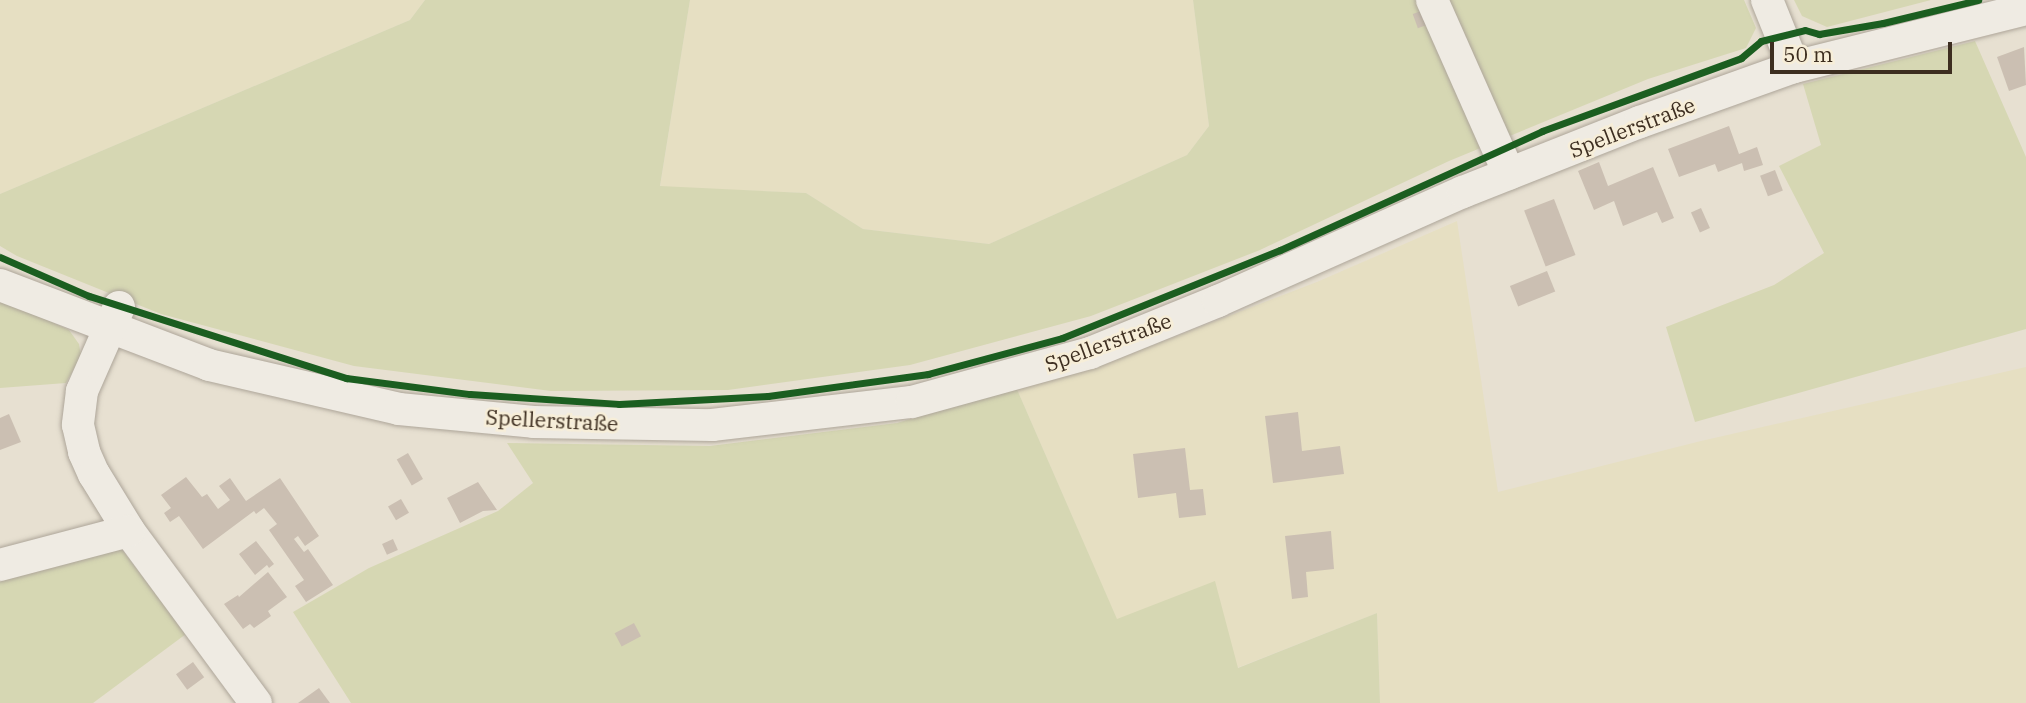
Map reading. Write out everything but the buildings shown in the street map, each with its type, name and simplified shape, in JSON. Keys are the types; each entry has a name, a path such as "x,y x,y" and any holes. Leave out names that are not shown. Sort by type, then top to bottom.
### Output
{"street":[{"path":"1432,0 1509,174"},
{"path":"1767,0 1794,67"},
{"name":"Spellerstraße","path":"0,285 114,318 209,365 399,409 533,422 712,425 912,401 1090,354 1285,260 1640,122 1794,67 2026,9"},
{"path":"114,318 82,391 78,425 84,452 94,474 129,531 256,703"},
{"path":"0,565 129,531"}],"shaded area":[{"path":"0,0 425,0 410,20 0,194"},
{"path":"690,0 1193,0 1209,126 1187,155 989,244 863,229 806,193 660,187"},
{"path":"1457,221 1498,492 1701,441 2026,367 2026,703 1380,703 1377,613 1237,668 1117,620 1016,387 1122,357 1317,282"}],"green space":[{"path":"425,0 690,0 660,186 806,193 863,229 989,244 1187,155 1209,126 1193,0 1744,0 1756,28 1746,48 1648,79 1449,161 1260,250 1091,316 910,365 728,390 551,391 354,366 161,314 17,256 0,246 0,194 410,20"},
{"path":"1794,0 1931,0 1827,27 1802,16"},
{"path":"1975,41 2026,157 2026,329 1695,422 1666,327 1774,285 1824,253 1779,166 1821,145 1803,84"},
{"path":"0,298 69,330 79,344 81,356 66,383 0,388"},
{"path":"1016,387 1117,619 1215,581 1238,668 1377,613 1380,703 351,703 293,612 369,568 498,511 533,483 507,443 710,446 897,423"},
{"path":"120,547 186,634 93,703 0,703 0,577"}],"cycle path":[{"path":"0,257 89,296 346,378 470,394 619,404 768,396 928,374 1062,338 1280,250 1542,131 1741,58 1761,41 1805,30 1819,34 1883,23 1978,0"}]}
